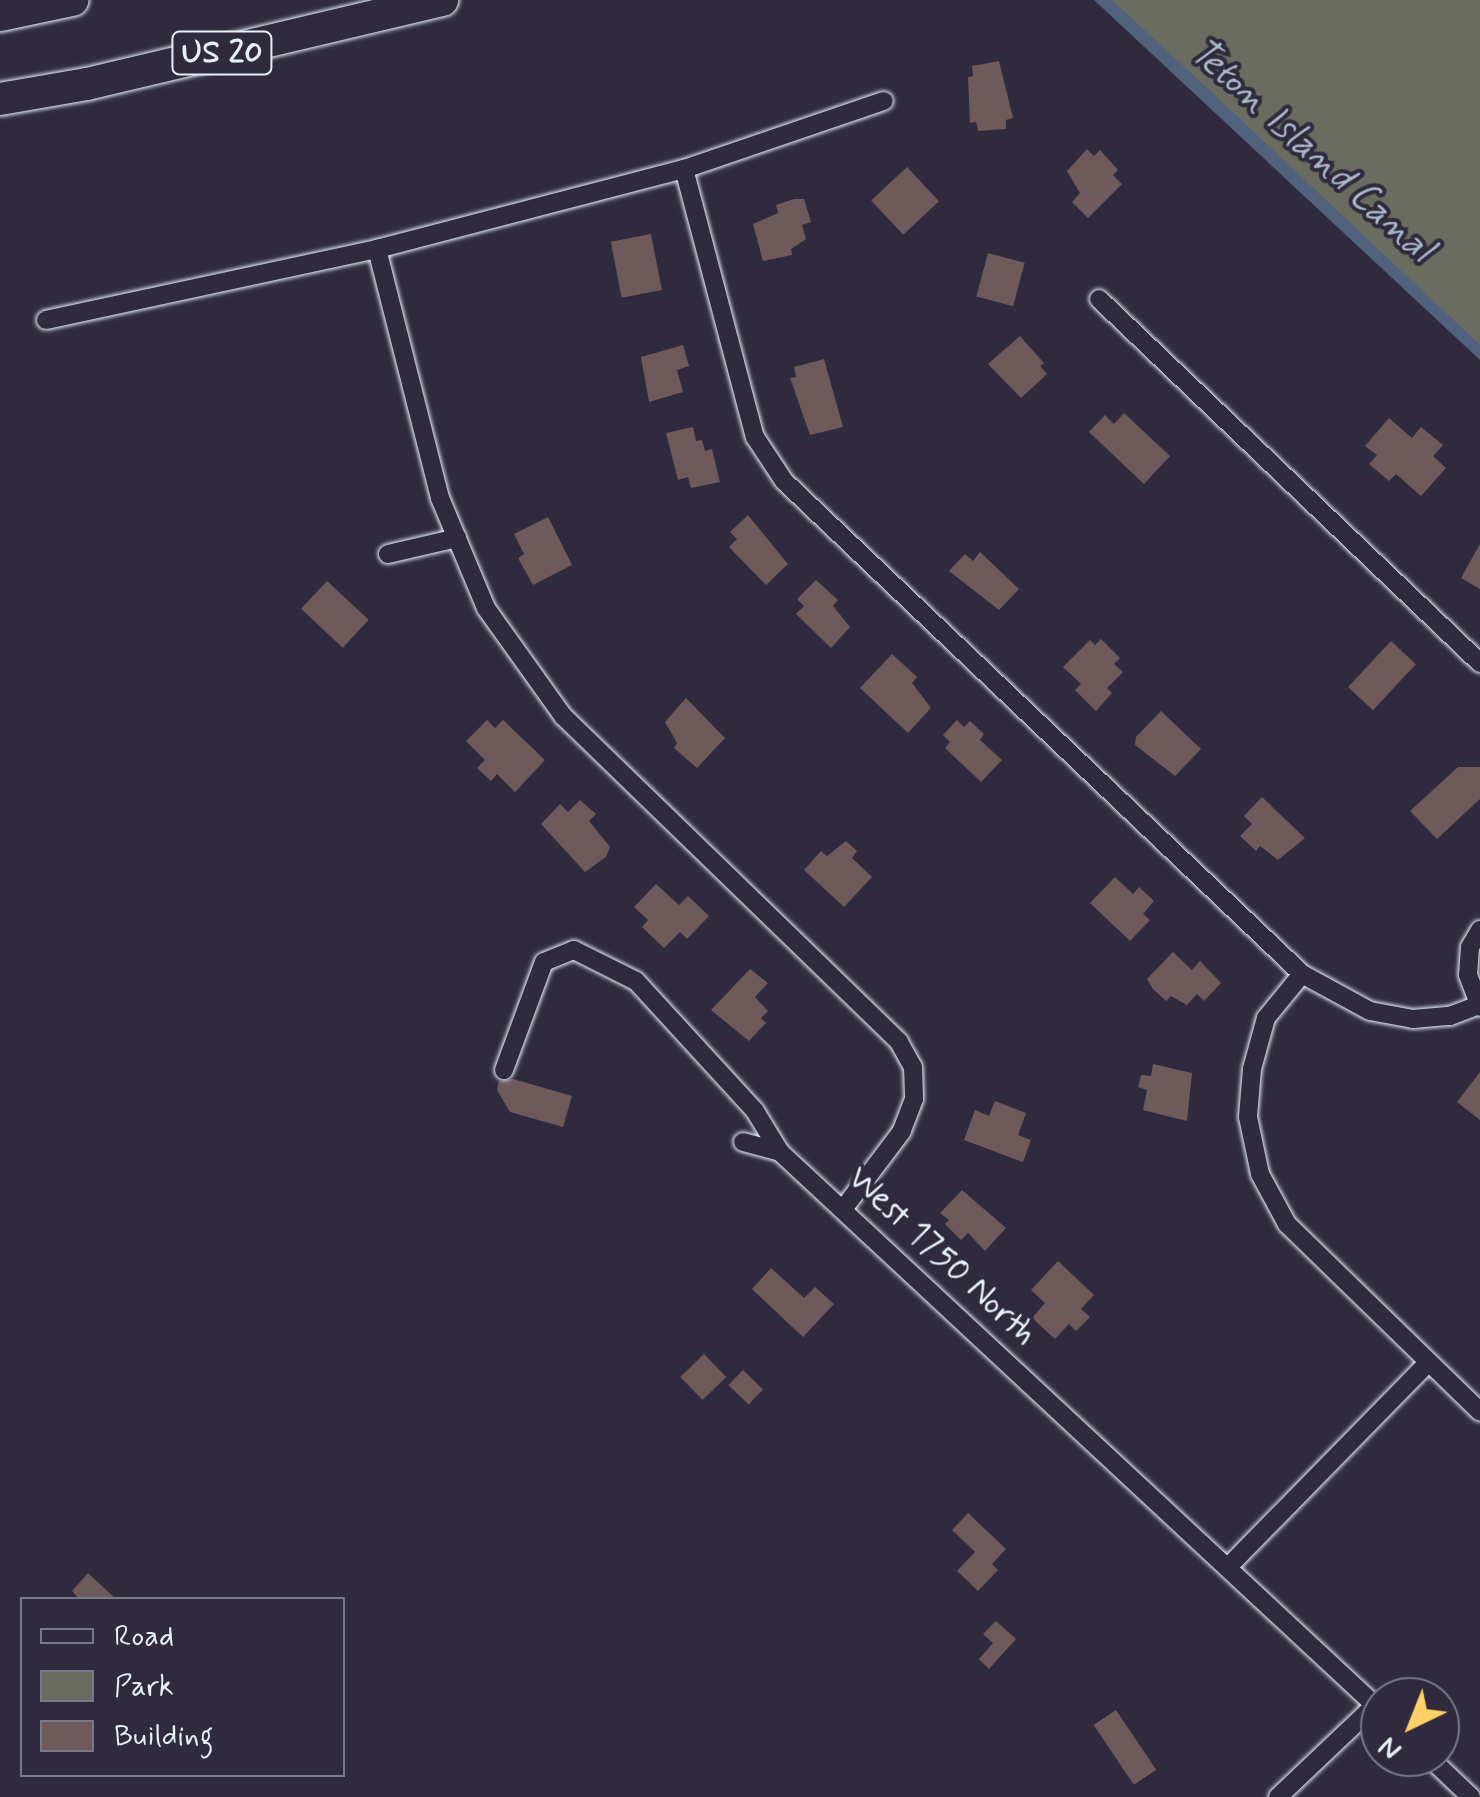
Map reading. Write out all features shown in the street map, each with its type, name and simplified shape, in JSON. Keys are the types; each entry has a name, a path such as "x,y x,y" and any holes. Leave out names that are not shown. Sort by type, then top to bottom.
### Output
{"highway":[{"path":"0,15 72,0"},
{"name":"US 20","path":"0,100 124,76 442,0"}],"street":[{"path":"46,320 377,249 684,170 884,101"},
{"path":"684,170 755,437 784,481 1302,974 1370,1011 1413,1019 1450,1016 1479,1006 1468,975 1470,947 1480,930"},
{"path":"377,249 440,498 486,608 563,716 899,1042 913,1067 914,1099 902,1131 844,1208"},
{"path":"1099,299 1480,663"},
{"path":"388,554 457,538"},
{"name":"West 1750 North","path":"504,1070 544,962 574,950 636,981 755,1110 780,1152 1360,1691"},
{"path":"1302,974 1266,1018 1252,1068 1248,1118 1260,1174 1287,1224 1480,1412"},
{"path":"743,1142 780,1152"},
{"path":"1230,1566 1428,1363"},
{"path":"1278,1797 1360,1724"},
{"path":"1450,1777 1471,1797"}],"green space":[{"path":"1097,0 1480,0 1480,356"}],"water":[{"path":"1094,0 1112,0 1205,86 1480,345 1480,360"}],"building":[{"path":"999,61 1013,118 1006,120 1006,129 978,131 976,122 970,123 968,77 973,76 972,66"},
{"path":"1087,149 1094,156 1100,150 1118,170 1113,175 1122,184 1088,218 1072,202 1080,193 1067,171"},
{"path":"907,167 939,201 903,235 871,200"},
{"path":"804,199 811,222 802,225 806,239 791,249 792,255 763,261 753,224 778,213 776,205"},
{"path":"651,234 662,290 622,298 611,242"},
{"path":"988,253 1025,263 1013,306 976,296"},
{"path":"1020,336 1044,363 1040,366 1047,374 1021,398 988,364"},
{"path":"683,345 689,366 677,370 683,392 649,402 641,357"},
{"path":"824,359 843,427 810,435 790,378 796,377 794,367"},
{"path":"1124,413 1170,456 1144,484 1089,432 1105,415 1114,424"},
{"path":"1389,418 1412,438 1421,427 1443,445 1433,456 1446,468 1421,496 1396,474 1389,481 1369,464 1377,455 1365,446"},
{"path":"693,427 696,441 702,440 705,451 712,449 720,482 691,488 688,477 678,480 666,433"},
{"path":"748,515 788,564 766,585 729,547 737,539 730,532"},
{"path":"548,517 572,565 533,585 518,558 524,554 514,534"},
{"path":"1480,544 1480,589 1461,578"},
{"path":"980,552 1019,589 999,610 949,571 965,554 973,561"},
{"path":"816,580 838,600 833,606 850,627 831,648 796,614 804,606 797,599"},
{"path":"327,581 369,620 343,648 301,609"},
{"path":"1101,639 1120,658 1114,664 1123,672 1107,688 1112,693 1096,711 1075,690 1081,684 1063,667 1090,640 1095,645"},
{"path":"1391,641 1416,664 1373,710 1348,687"},
{"path":"892,654 917,677 912,683 931,708 908,733 860,688"},
{"path":"686,698 725,738 697,768 674,748 677,743 665,722"},
{"path":"1161,711 1201,749 1175,776 1135,745 1136,737"},
{"path":"487,720 495,728 503,720 545,760 515,792 497,774 491,781 477,768 485,760 466,741"},
{"path":"957,720 964,727 970,721 984,734 980,740 1002,760 981,782 945,748 950,742 943,735"},
{"path":"1458,767 1480,767 1480,799 1437,839 1410,811"},
{"path":"1262,797 1305,838 1278,860 1260,846 1256,851 1240,836 1252,824 1244,816"},
{"path":"580,800 596,814 589,821 610,847 606,857 585,872 541,824 560,804 568,812"},
{"path":"846,841 857,851 852,858 872,877 844,907 804,870 821,851 827,856"},
{"path":"1115,877 1133,894 1139,887 1154,901 1143,914 1150,920 1130,941 1090,903"},
{"path":"656,884 679,905 688,896 709,916 687,939 680,932 664,948 642,927 648,920 634,907"},
{"path":"1173,952 1192,970 1200,961 1221,983 1204,1001 1197,994 1187,1005 1171,996 1166,1001 1153,989 1147,979"},
{"path":"750,969 768,983 755,997 768,1011 761,1018 766,1023 749,1041 711,1010"},
{"path":"1153,1064 1192,1073 1187,1121 1143,1110 1147,1090 1138,1087 1141,1075 1151,1076"},
{"path":"1480,1072 1480,1120 1457,1102"},
{"path":"513,1079 572,1096 563,1127 510,1112 497,1090 499,1081"},
{"path":"995,1101 1026,1113 1018,1135 1031,1140 1023,1162 964,1140 975,1110 989,1116"},
{"path":"962,1190 1006,1228 985,1251 968,1233 961,1240 940,1213"},
{"path":"1058,1261 1094,1295 1081,1309 1090,1317 1076,1331 1069,1324 1055,1339 1032,1318 1045,1303 1031,1290"},
{"path":"771,1268 804,1298 815,1287 834,1304 803,1337 752,1289"},
{"path":"704,1354 726,1377 702,1400 680,1377"},
{"path":"743,1370 763,1389 749,1405 728,1385"},
{"path":"968,1513 1006,1549 992,1564 998,1570 978,1591 957,1571 975,1552 952,1530"},
{"path":"88,1573 114,1597 77,1597 72,1591"},
{"path":"996,1621 1016,1639 989,1669 979,1659 993,1643 983,1634"},
{"path":"1116,1710 1156,1770 1134,1785 1094,1725"}],"water label":[{"name":"Teton Island Canal","path":"1311,151"}]}
